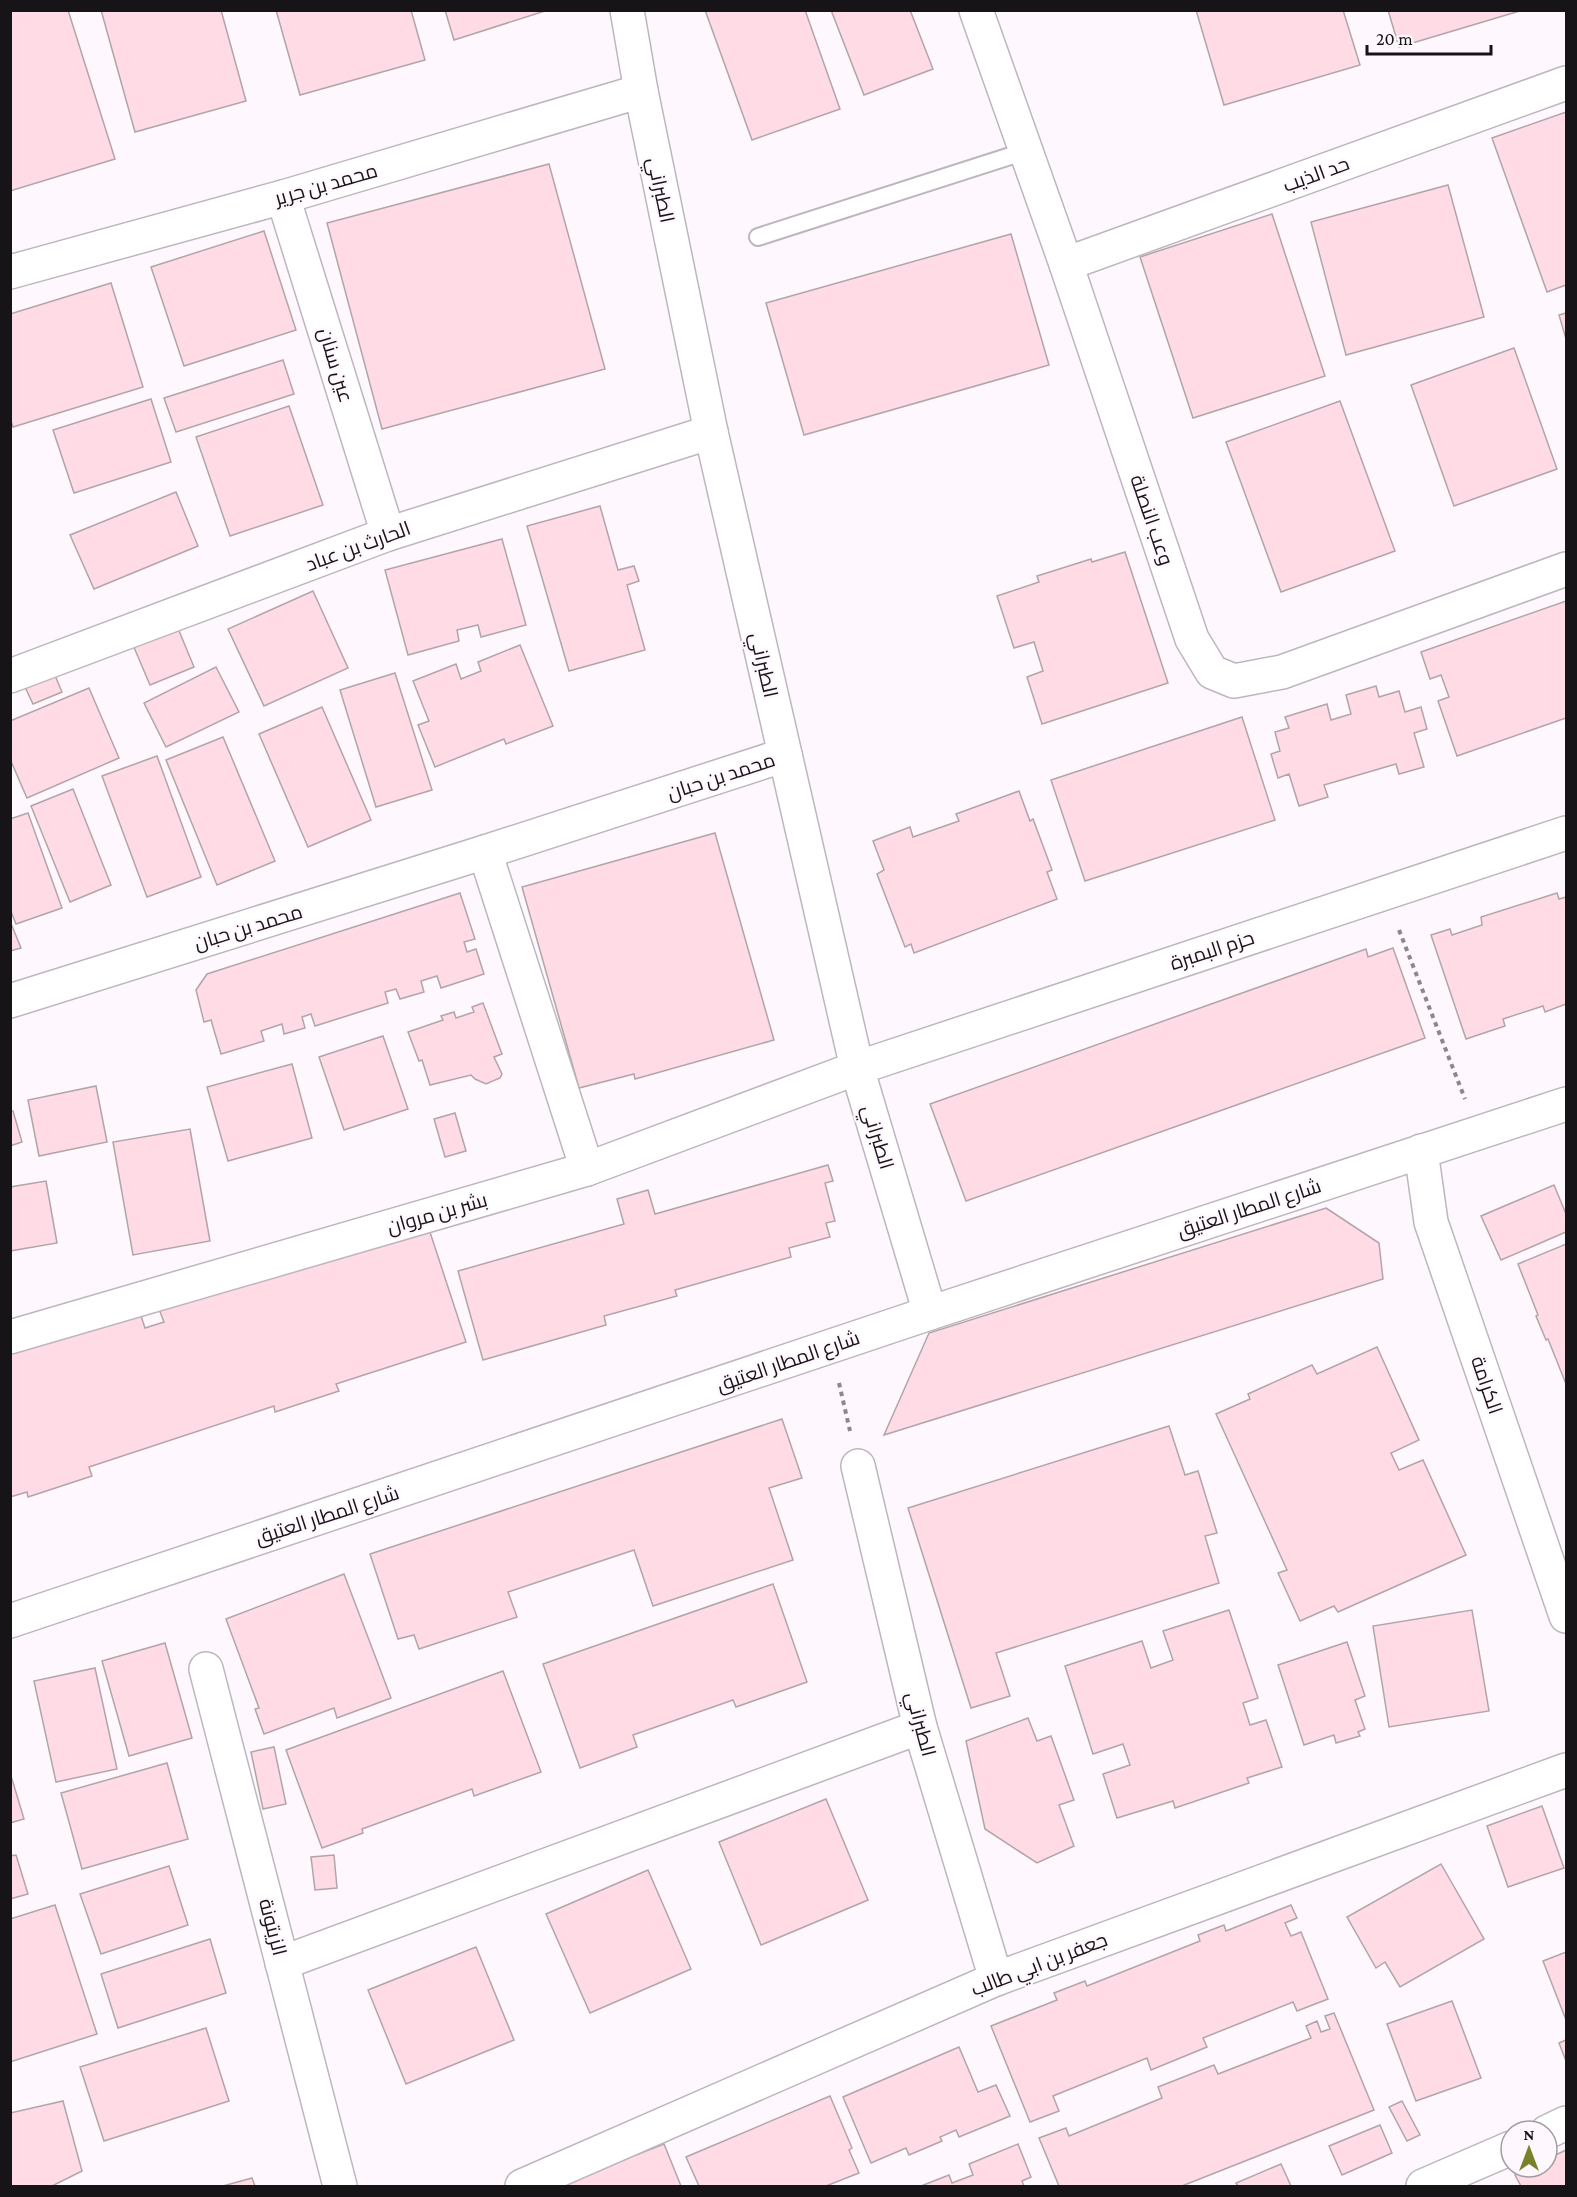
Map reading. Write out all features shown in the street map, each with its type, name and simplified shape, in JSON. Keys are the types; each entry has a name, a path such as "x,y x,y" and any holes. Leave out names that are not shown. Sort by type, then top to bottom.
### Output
{"street":[{"name":"الطبراني","path":"627,10 641,91 711,432 857,1068 930,1313"},
{"name":"وعب النصلة","path":"976,10 1066,264 1192,639 1212,672 1234,681 1282,672 1566,569"},
{"name":"حد الذيب","path":"1066,264 1566,83"},
{"name":"محمد بن جرير","path":"10,272 283,197 641,91"},
{"name":"عين سنان","path":"283,197 388,534"},
{"name":"الحارث بن عباد","path":"10,676 388,534 711,432"},
{"name":"محمد بن حبان","path":"10,1001 785,755"},
{"name":"حزم البمبرة","path":"857,1068 1566,833"},
{"path":"485,852 587,1169"},
{"name":"بشر بن مروان","path":"10,1337 587,1169 857,1068"},
{"name":"شارع المطار العتيق","path":"10,1621 930,1313 1566,1104"},
{"name":"الكرامة","path":"1421,1151 1431,1222 1566,1616"},
{"name":"الطبراني","path":"858,1466 920,1727 996,1979"},
{"name":"الزيتونة","path":"206,1669 340,2187"},
{"path":"282,1963 920,1727"},
{"name":"جعفر بن ابي طالب","path":"522,2187 996,1979 1566,1770"},
{"path":"1423,2187 1499,2153"}],"lane":[{"path":"758,237 1026,151"}],"path":[{"path":"1385,892 1478,1132"},
{"path":"831,1347 858,1466"}],"building":[{"path":"10,10 68,10 115,159 10,191"},
{"path":"101,10 221,10 246,101 135,132"},
{"path":"276,10 411,10 425,60 300,95"},
{"path":"445,10 548,10 454,40"},
{"path":"705,10 805,10 840,109 752,140"},
{"path":"831,10 910,10 933,69 864,95"},
{"path":"1196,10 1343,10 1360,65 1224,105"},
{"path":"1388,10 1523,10 1399,47"},
{"path":"1566,112 1566,285 1547,292 1492,138"},
{"path":"549,164 605,369 382,429 327,223"},
{"path":"1448,185 1484,317 1346,355 1311,222"},
{"path":"1272,214 1325,376 1193,418 1140,257"},
{"path":"264,231 296,330 184,366 151,267"},
{"path":"1011,234 1049,365 804,435 766,303"},
{"path":"111,283 143,387 13,427 10,418 10,314"},
{"path":"1566,313 1566,339 1559,315"},
{"path":"1514,348 1557,469 1454,506 1411,385"},
{"path":"283,360 294,394 176,432 164,398"},
{"path":"151,399 171,462 74,493 53,430"},
{"path":"1340,401 1395,551 1281,592 1226,442"},
{"path":"289,406 323,505 230,536 196,437"},
{"path":"176,492 198,546 94,589 70,535"},
{"path":"600,506 618,570 634,566 639,581 627,585 645,650 569,671 527,526"},
{"path":"502,539 526,625 481,637 478,625 457,630 459,641 408,655 385,570"},
{"path":"1125,552 1168,683 1042,724 1027,677 1043,671 1034,642 1014,648 997,596 1039,582 1037,576 1091,559 1092,562"},
{"path":"313,591 348,668 264,706 228,629"},
{"path":"1566,601 1566,718 1457,756 1438,701 1449,697 1441,675 1430,679 1421,652"},
{"path":"177,626 194,667 150,685 133,645"},
{"path":"520,645 553,726 506,744 504,739 435,767 418,725 429,721 413,681 456,664 461,679 481,671 478,662"},
{"path":"216,667 239,712 166,747 144,703"},
{"path":"54,673 62,692 33,704 24,685"},
{"path":"395,673 432,790 376,807 340,690"},
{"path":"1376,686 1379,697 1399,691 1405,712 1421,707 1427,729 1414,733 1424,767 1399,774 1396,764 1324,785 1328,797 1299,806 1289,774 1278,778 1271,754 1280,751 1275,732 1289,728 1285,717 1327,704 1331,720 1351,714 1346,695"},
{"path":"89,688 119,758 27,798 10,759 10,721"},
{"path":"322,707 371,820 308,847 259,734"},
{"path":"1242,717 1275,820 1085,881 1051,780"},
{"path":"223,737 275,861 217,885 166,760"},
{"path":"157,756 201,877 147,897 102,776"},
{"path":"73,789 111,885 70,902 31,806"},
{"path":"1019,791 1030,821 1033,819 1052,870 1047,872 1057,899 914,953 911,944 905,947 877,874 884,870 873,841 910,827 913,837 959,821 956,814"},
{"path":"28,813 62,908 16,924 10,909 10,819"},
{"path":"715,833 774,1040 635,1079 634,1074 579,1088 522,887"},
{"path":"460,893 475,939 464,942 467,952 476,949 484,974 441,988 437,976 421,981 424,992 400,999 396,989 385,992 388,1003 315,1026 311,1014 302,1017 305,1028 284,1034 282,1024 261,1031 264,1041 221,1054 211,1020 204,1022 196,990 207,974"},
{"path":"1557,893 1559,899 1566,897 1566,1004 1545,1012 1543,1006 1503,1019 1505,1026 1466,1039 1431,935 1450,929 1452,935 1482,925 1481,917"},
{"path":"10,921 21,948 10,951"},
{"path":"1393,948 1425,1038 966,1201 930,1104 1366,949 1368,957"},
{"path":"483,1003 502,1054 494,1057 502,1074 500,1078 486,1084 471,1075 430,1085 422,1060 419,1061 408,1032 443,1020 441,1016 454,1012 456,1018 474,1012 472,1007"},
{"path":"383,1036 408,1109 344,1130 319,1057"},
{"path":"292,1064 312,1138 228,1161 207,1087"},
{"path":"96,1086 107,1142 39,1156 28,1100"},
{"path":"13,1111 22,1142 10,1146 10,1112"},
{"path":"455,1113 466,1151 445,1157 434,1119"},
{"path":"190,1129 210,1241 133,1255 113,1142"},
{"path":"828,1165 833,1181 825,1183 835,1221 826,1223 830,1237 789,1248 791,1257 675,1290 677,1296 604,1316 606,1325 483,1360 458,1271 624,1224 617,1199 648,1190 655,1214"},
{"path":"46,1181 57,1243 10,1251 10,1187"},
{"path":"1554,1185 1566,1214 1566,1232 1501,1260 1481,1216"},
{"path":"1326,1208 1379,1243 1383,1279 884,1435 929,1333"},
{"path":"427,1223 466,1342 336,1384 339,1391 275,1412 274,1406 89,1467 92,1476 28,1497 27,1492 10,1497 10,1342 138,1307 145,1328 164,1322 157,1304"},
{"path":"1566,1244 1566,1384 1536,1316 1538,1315 1518,1264"},
{"path":"1377,1347 1419,1440 1391,1453 1399,1470 1423,1460 1466,1555 1338,1612 1334,1606 1300,1621 1278,1573 1287,1570 1216,1414 1250,1399 1248,1394 1312,1365 1317,1374"},
{"path":"782,1419 802,1478 769,1488 793,1560 653,1606 634,1550 508,1592 517,1617 419,1649 414,1635 398,1639 370,1554"},
{"path":"1169,1426 1185,1475 1198,1471 1217,1533 1205,1536 1219,1583 996,1653 1010,1696 971,1708 908,1508"},
{"path":"344,1574 391,1698 337,1718 334,1708 264,1734 255,1709 259,1708 226,1619"},
{"path":"773,1584 807,1682 736,1707 733,1700 633,1735 637,1747 580,1768 543,1664"},
{"path":"1229,1610 1258,1698 1243,1703 1250,1725 1266,1720 1282,1767 1247,1778 1249,1783 1175,1808 1173,1801 1117,1818 1103,1774 1130,1765 1123,1744 1093,1754 1065,1666 1142,1641 1151,1668 1173,1660 1163,1631"},
{"path":"1472,1610 1489,1711 1389,1727 1373,1626"},
{"path":"1347,1642 1365,1696 1355,1700 1365,1729 1358,1732 1360,1736 1336,1743 1334,1735 1304,1745 1278,1665"},
{"path":"165,1643 192,1738 129,1756 102,1661"},
{"path":"95,1668 117,1769 56,1782 34,1681"},
{"path":"503,1671 541,1772 474,1796 472,1789 362,1829 363,1833 322,1848 286,1750"},
{"path":"1028,1718 1037,1741 1051,1736 1074,1800 1059,1805 1074,1846 1037,1863 985,1829 966,1741"},
{"path":"274,1747 286,1804 263,1809 251,1752"},
{"path":"167,1763 188,1839 82,1869 61,1793"},
{"path":"10,1779 12,1779 24,1819 10,1823"},
{"path":"826,1799 868,1900 761,1945 719,1842"},
{"path":"1542,1806 1564,1868 1508,1887 1487,1826"},
{"path":"16,1855 28,1894 10,1899 10,1856"},
{"path":"334,1855 337,1888 315,1890 311,1857"},
{"path":"1441,1864 1484,1939 1400,1987 1385,1962 1376,1968 1347,1917"},
{"path":"169,1866 188,1925 101,1954 80,1894"},
{"path":"648,1870 691,1969 590,2013 546,1914"},
{"path":"55,1905 97,2034 10,2062 10,1919"},
{"path":"1291,1905 1297,1918 1285,1923 1291,1936 1301,1932 1328,1999 1297,2011 1293,2002 1203,2038 1207,2047 1151,2070 1147,2058 1053,2096 1059,2111 1030,2122 991,2026 1057,2000 1054,1993 1085,1981 1087,1986 1200,1941 1198,1935 1224,1925 1226,1931"},
{"path":"210,1939 226,1993 118,2028 101,1974"},
{"path":"476,1947 514,2040 406,2084 368,1990"},
{"path":"1566,1952 1566,2020 1543,1961"},
{"path":"1452,2001 1481,2078 1416,2101 1387,2024"},
{"path":"1334,2013 1374,2110 1182,2186 1059,2186 1039,2138 1066,2128 1069,2136 1162,2098 1158,2087 1214,2065 1218,2074 1311,2038 1306,2026 1317,2021 1321,2032 1330,2029 1325,2016"},
{"path":"206,2028 229,2101 104,2141 80,2067"},
{"path":"1566,2040 1566,2061 1559,2043"},
{"path":"959,2047 978,2092 996,2085 1010,2116 959,2137 956,2130 940,2137 942,2141 909,2155 906,2148 871,2163 843,2097"},
{"path":"830,2096 852,2148 849,2150 859,2173 826,2186 699,2186 686,2157"},
{"path":"63,2101 82,2171 52,2186 10,2186 10,2113"},
{"path":"1402,2101 1420,2135 1407,2141 1389,2107"},
{"path":"1380,2125 1392,2153 1342,2175 1329,2146"},
{"path":"664,2144 681,2186 557,2186"},
{"path":"1018,2144 1031,2177 1022,2181 1024,2186 921,2186 949,2175 952,2183 973,2175 969,2164"},
{"path":"1566,2150 1566,2186 1521,2186 1517,2179 1559,2179 1559,2153"},
{"path":"1281,2164 1291,2186 1238,2186 1236,2183"},
{"path":"252,2178 255,2186 223,2186"}]}
